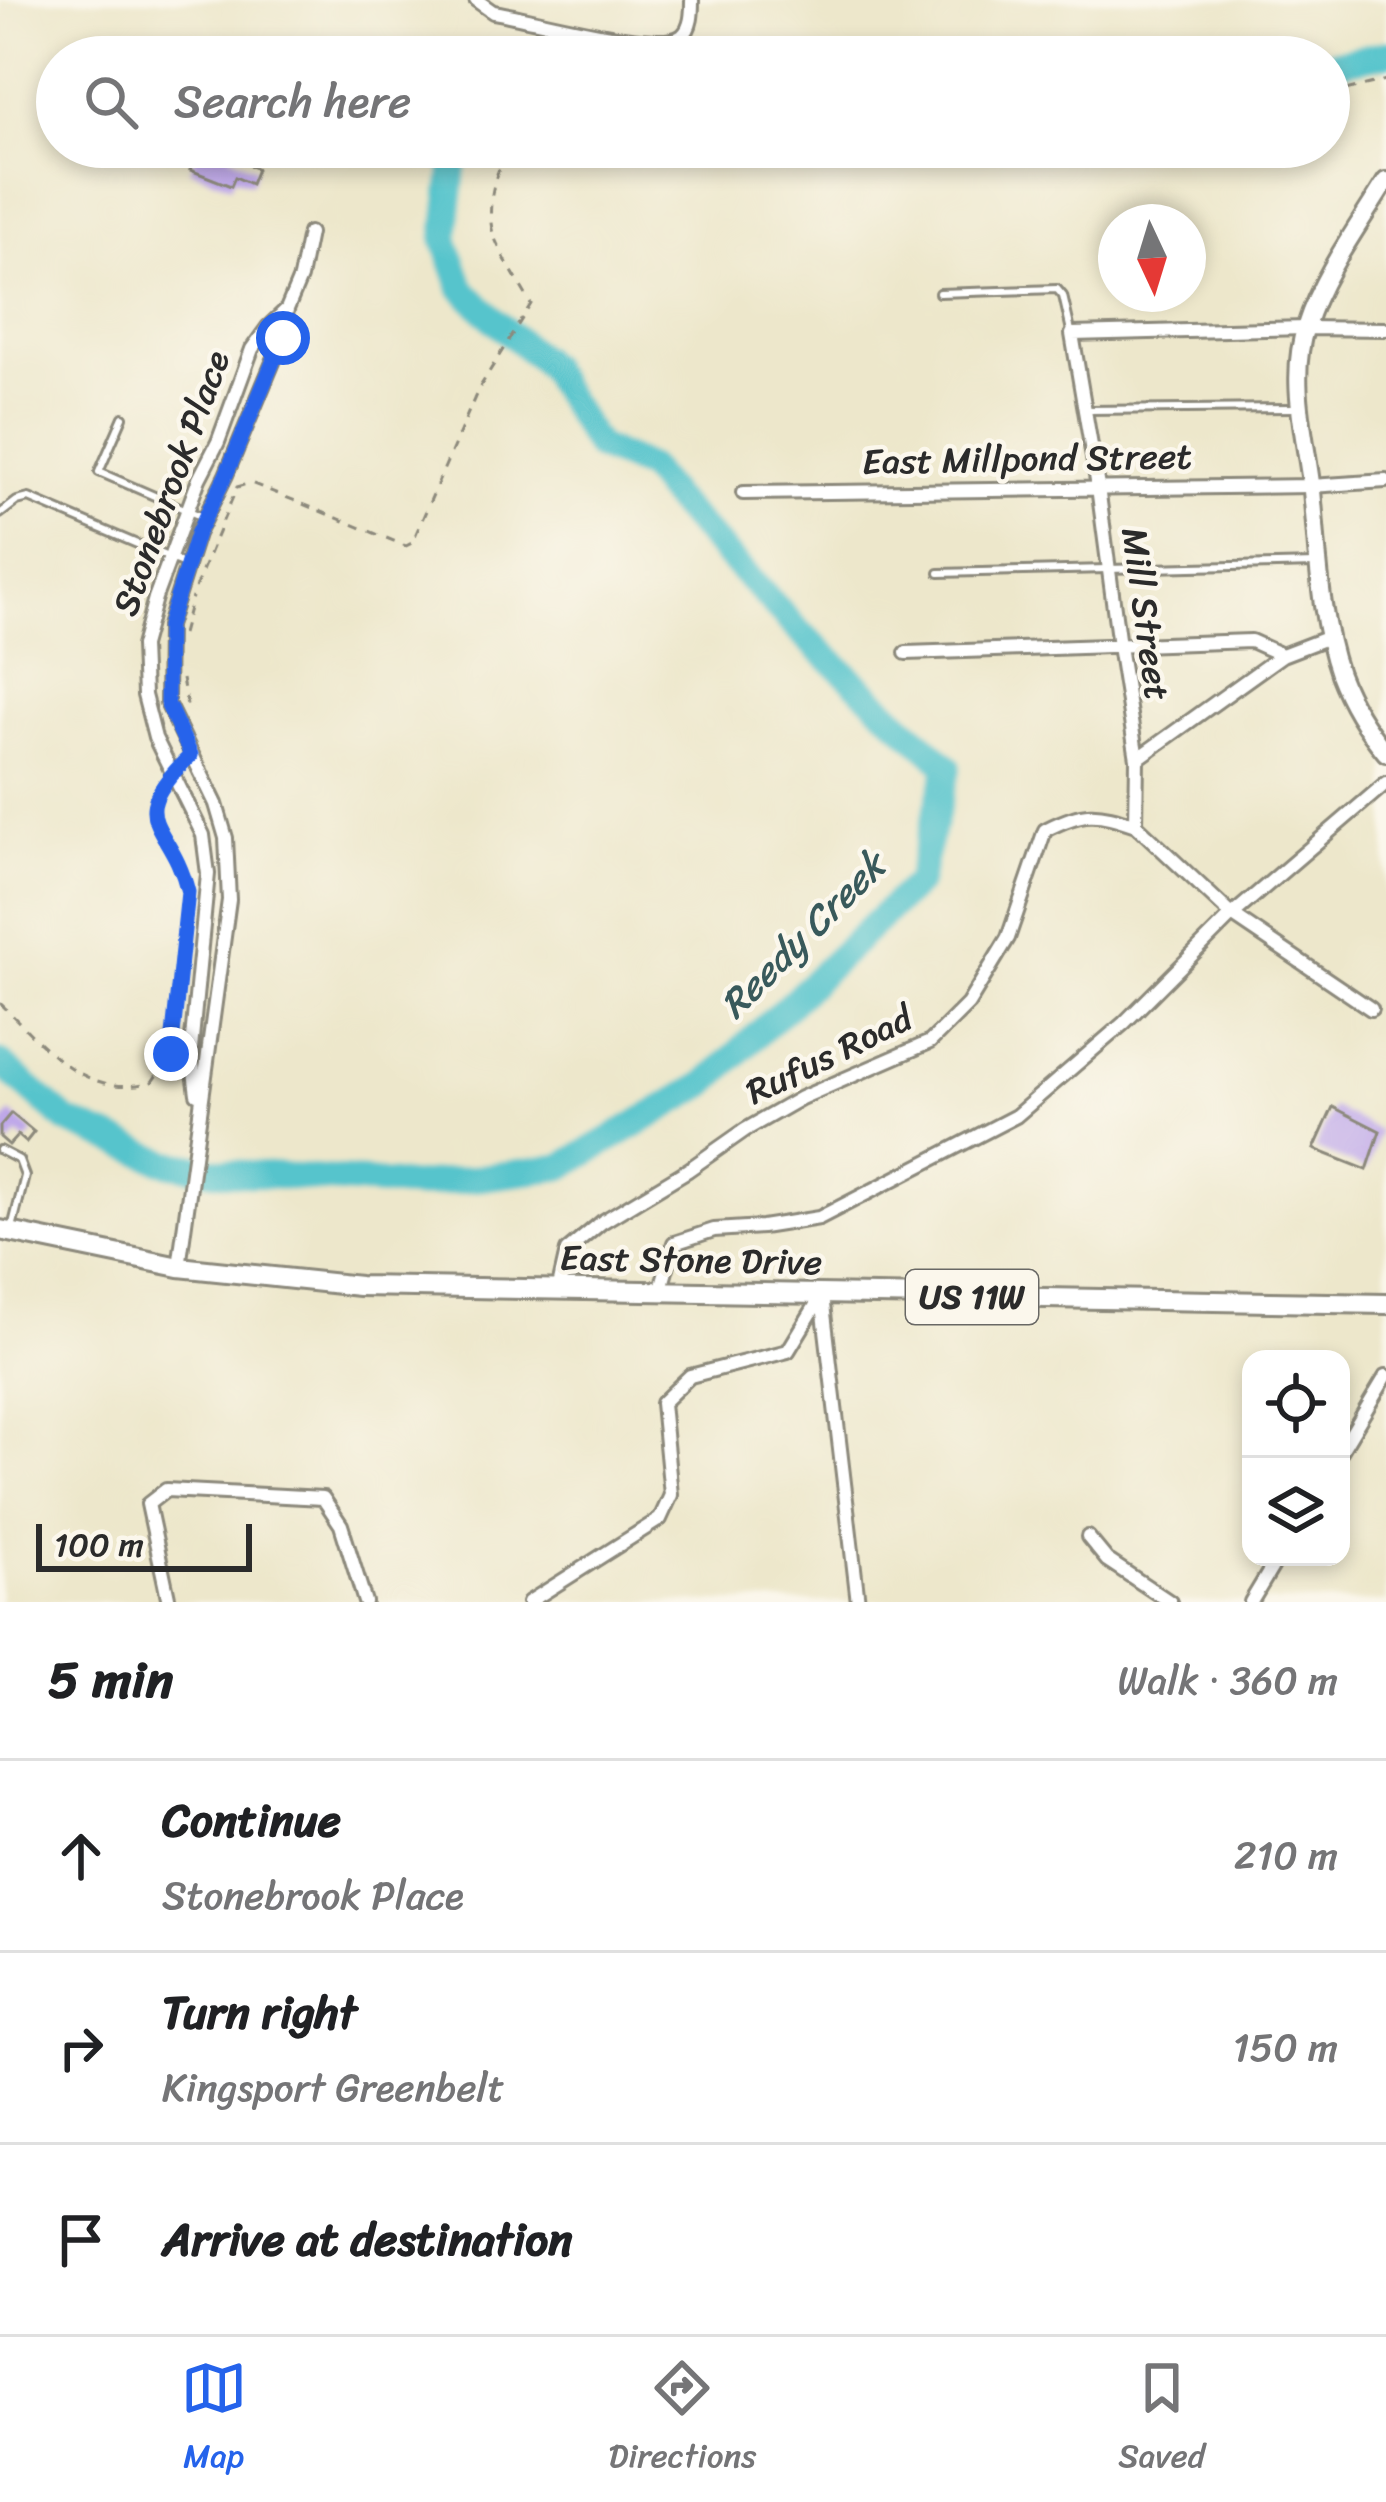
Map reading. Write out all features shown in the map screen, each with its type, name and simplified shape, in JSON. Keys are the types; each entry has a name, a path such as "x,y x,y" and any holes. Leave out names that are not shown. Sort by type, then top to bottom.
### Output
{"highway":[{"name":"East Stone Drive","path":"6,1232 178,1267 358,1286 1386,1304"}],"main road":[{"path":"1386,181 1326,282 1305,328 1299,367 1329,637 1355,710 1386,753"}],"street":[{"path":"476,0 493,12 617,36"},
{"path":"680,36 689,26 692,0"},
{"name":"Stonebrook Place","path":"178,1267 229,899 226,838 216,804 167,703 168,626 205,518 283,338 309,233"},
{"name":"Stonebrook Place","path":"199,1108 191,1049 208,874 203,836 155,738 144,695 142,646 155,598 252,350 287,310"},
{"path":"1072,334 1386,329"},
{"name":"Mill Street","path":"1072,334 1137,759 1136,825"},
{"name":"East Millpond Street","path":"743,493 1311,487 1386,481"},
{"path":"1137,759 1282,655 1329,637"},
{"path":"906,653 1251,641 1282,655"},
{"path":"660,1292 674,1243 714,1230 819,1218 1016,1116 1124,1023 1232,915 1386,783"},
{"name":"Rufus Road","path":"557,1291 567,1251 602,1222 801,1098 930,1042 968,1004 1007,938 1046,830 1072,816 1100,812 1136,825"},
{"path":"1136,825 1232,915 1371,1009"},
{"path":"529,1602 660,1519 671,1495 662,1403 690,1376 788,1351 822,1295"},
{"path":"822,1295 858,1602"},
{"path":"1350,1436 1386,1376"},
{"path":"169,1602 148,1504 166,1490 323,1498 341,1525 365,1602"},
{"path":"1088,1537 1107,1560 1170,1602"},
{"path":"1251,1602 1273,1566"}],"lane":[{"path":"939,293 1057,289 1072,334"},
{"path":"1085,410 1300,408"},
{"path":"123,417 99,472 205,518"},
{"path":"0,514 29,498 187,565"},
{"path":"939,573 1319,564"},
{"path":"0,1150 19,1160 25,1176 6,1232"}],"path":[{"path":"1350,89 1386,80"},
{"path":"181,640 195,589 237,487 251,483 376,535 406,546 412,543 478,390 531,304 491,231 499,168"},
{"path":"179,663 190,727"},
{"path":"0,1003 62,1064 109,1086 130,1088 152,1082 171,1054 188,892 184,872 154,820 153,803 173,772"}],"building":[{"path":"257,169 251,184 235,177 231,186 190,170"},
{"path":"1333,1107 1380,1131 1367,1170 1314,1149"},
{"path":"11,1113 34,1132 26,1142 18,1135 9,1145 0,1137 0,1126"}],"waterway":[{"name":"Reedy Creek","path":"1350,60 1386,53"},
{"name":"Reedy Creek","path":"0,1063 67,1121 168,1163 224,1172 415,1186 562,1167 705,1084 918,882 948,767 798,630 648,468 597,447 546,364 462,288 445,240 454,168"}],"route":[{"path":"171,1054 188,892 184,872 154,820 153,803 160,788 191,755 167,703 168,626 197,534 283,338"}]}
